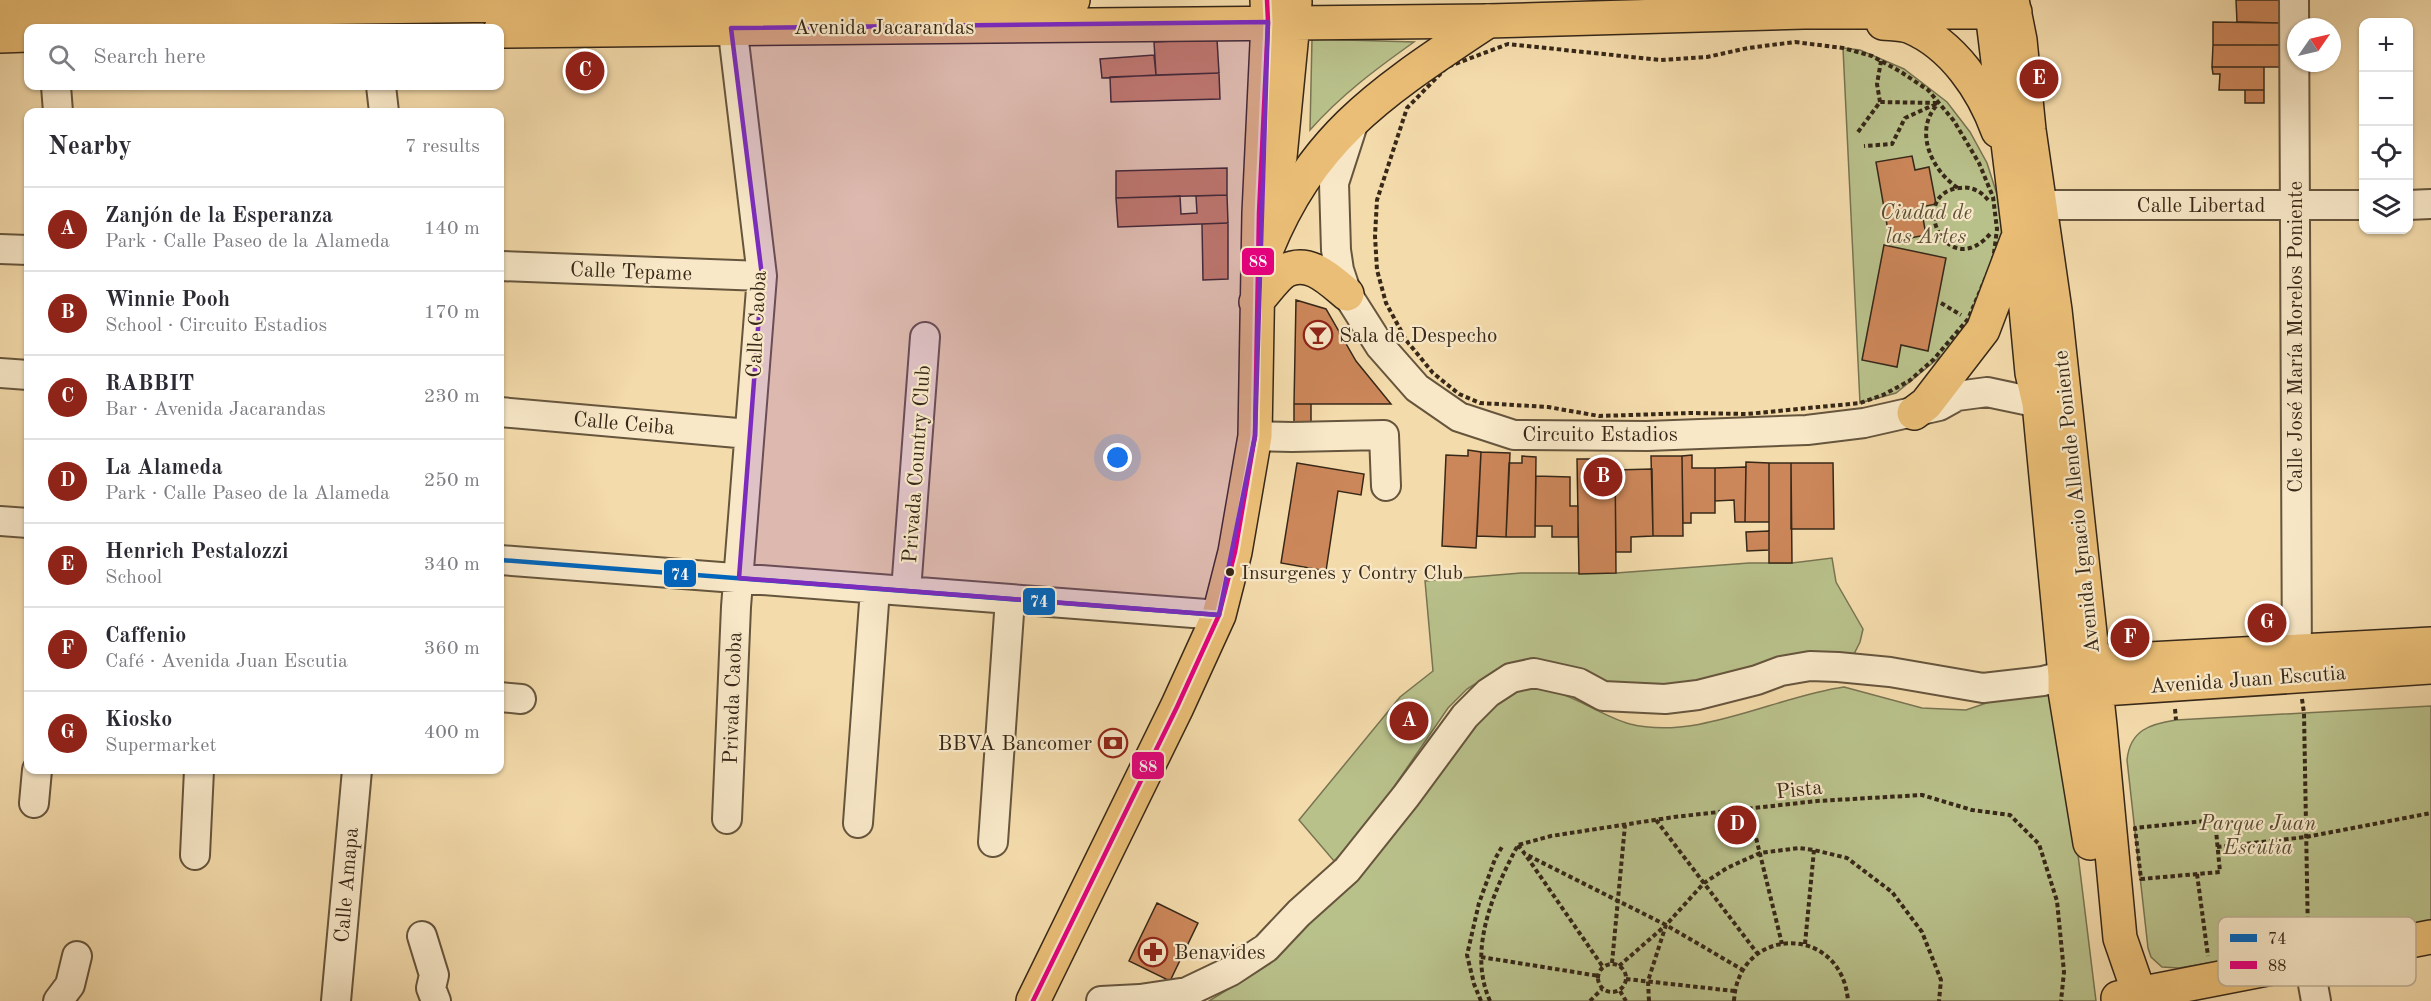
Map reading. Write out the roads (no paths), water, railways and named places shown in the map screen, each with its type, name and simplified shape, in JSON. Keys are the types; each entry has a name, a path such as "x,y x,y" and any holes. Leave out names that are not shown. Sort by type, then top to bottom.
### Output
{"main road":[{"path":"1804,12 2003,6"},
{"name":"Avenida Ignacio Allende Poniente","path":"2003,6 2012,174 2008,228 2039,403 2126,998"},
{"name":"Avenida Ignacio Allende Poniente","path":"2003,6 2039,205 2055,310 2079,680 2100,726 2126,998"},
{"name":"Avenida Jacarandas","path":"0,12 1071,8 1267,11 1488,21 1804,12"},
{"name":"Avenida Jacarandas","path":"504,31 730,10"},
{"path":"1033,1001 1219,615 1235,552 1255,436 1256,302 1267,11"},
{"path":"1804,12 1910,26 1943,46 1959,63 1990,110 2012,174"},
{"path":"1256,302 1263,259 1287,204 1306,172 1322,152 1355,116 1411,72 1488,21"},
{"path":"0,36 24,35"},
{"path":"1914,413 1926,404 1983,330 2008,228"},
{"path":"1256,302 1284,271 1299,267 1318,271 1347,294"},
{"name":"Avenida Juan Escutia","path":"2079,680 2130,688 2431,644"},
{"name":"Avenida Juan Escutia","path":"2079,680 2296,663 2431,667"},
{"path":"2100,726 2112,707 2130,688"},
{"path":"2120,938 2191,992"},
{"path":"2416,943 2431,938"},
{"path":"2416,959 2431,956"},
{"path":"2191,992 2218,980"},
{"path":"2126,998 2249,986"}],"street":[{"name":"Calle José María Morelos Poniente","path":"2294,0 2296,663"},
{"name":"Calle Caoba","path":"730,10 762,276 739,578"},
{"path":"56,90 58,108"},
{"path":"381,90 384,108"},
{"name":"Circuito Estadios","path":"1355,116 1334,183 1336,250 1339,270 1347,294 1380,346 1416,388 1459,417 1514,435 1647,436 1807,430 1864,423 1939,406 1957,396 1987,392 2039,403"},
{"path":"2413,205 2431,204"},
{"name":"Calle Libertad","path":"2039,205 2359,205"},
{"path":"0,249 24,250"},
{"name":"Calle Tepame","path":"504,266 762,276"},
{"name":"Privada Country Club","path":"906,591 925,337"},
{"path":"0,374 24,375"},
{"name":"Calle Ceiba","path":"504,412 749,434"},
{"path":"1255,436 1384,435 1386,486"},
{"path":"0,521 24,523"},
{"path":"504,560 1219,615"},
{"name":"Privada Caoba","path":"727,819 739,578"},
{"path":"858,823 875,589"},
{"path":"993,842 1010,599"},
{"path":"1101,1001 1140,999 1187,992 1231,970 1266,948 1299,913 1347,870 1406,796 1465,716 1488,693 1511,678 1534,673 1579,683 1603,696 1665,699 1698,695 1758,680 1781,671 1809,666 1890,672 1983,688 2043,681 2079,680"},
{"path":"34,803 37,774"},
{"path":"195,855 199,774"},
{"name":"Calle Amapa","path":"336,1001 357,774"},
{"path":"422,936 434,975 431,988 436,1001"},
{"path":"58,1001 70,985 77,956"}],"place":[{"name":"RABBIT","path":"585,71"},
{"name":"Henrich Pestalozzi","path":"2039,79"},
{"name":"Sala de Despecho","path":"1318,335"},
{"name":"Winnie Pooh","path":"1603,477"},
{"name":"Insurgenes y Contry Club","path":"1230,572"},
{"name":"Kiosko","path":"2267,623"},
{"name":"Caffenio","path":"2130,638"},
{"name":"Zanjón de la Esperanza","path":"1409,721"},
{"name":"BBVA Bancomer","path":"1113,743"},
{"name":"La Alameda","path":"1737,825"},
{"name":"Benavides","path":"1153,952"}],"park label":[{"name":"Ciudad de las Artes","path":"1926,224"},
{"name":"Parque Juan Escutia","path":"2258,835"}]}
